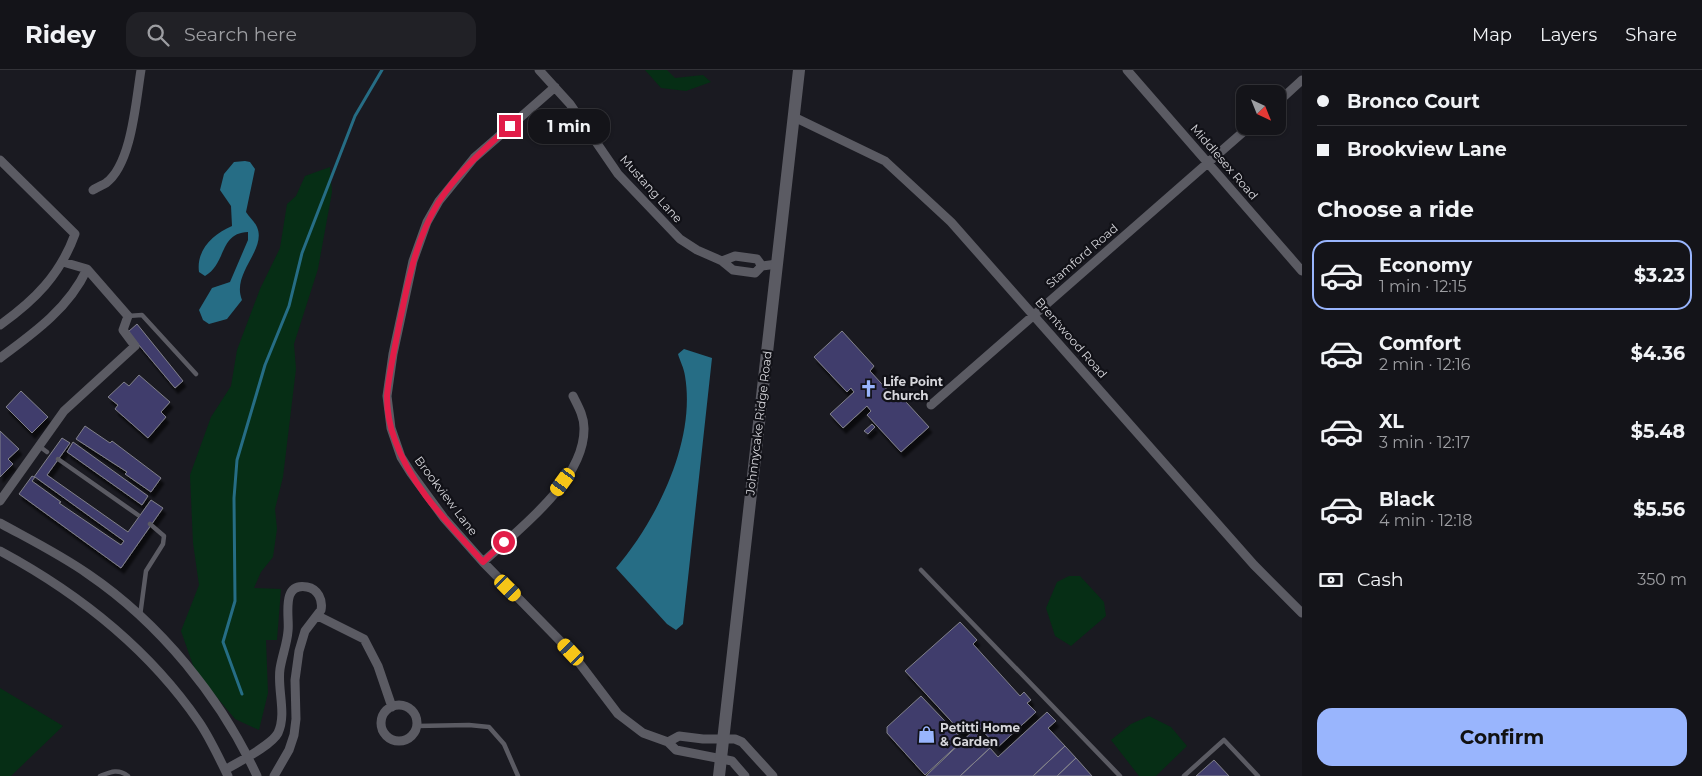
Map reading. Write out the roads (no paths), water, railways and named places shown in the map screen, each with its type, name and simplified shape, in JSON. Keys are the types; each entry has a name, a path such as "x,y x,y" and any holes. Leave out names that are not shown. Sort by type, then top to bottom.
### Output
{"main road":[{"name":"Johnnycake Ridge Road","path":"719,776 799,70"}],"street":[{"path":"93,190 107,182 120,163 134,117 141,70"},
{"name":"Mustang Lane","path":"539,70 570,104 618,174 680,239 697,250 722,261 733,270 755,273 762,266 777,264"},
{"name":"Middlesex Road","path":"1127,70 1302,271"},
{"path":"1286,95 1302,80"},
{"name":"Brookview Lane","path":"555,87 474,158 439,202 427,222 413,261 390,379 388,411 391,428 401,457 411,474 444,518 483,562 571,652 618,714 643,733 668,742 676,750 721,758"},
{"name":"Brentwood Road","path":"794,117 885,161 951,222 1254,565 1302,612"},
{"name":"Stamford Road","path":"931,405 1240,135"},
{"path":"0,160 75,234 63,262 28,305 0,325"},
{"path":"722,261 735,256 757,259 762,266"},
{"path":"0,501 64,411 136,346 123,330 128,316 87,269 63,262"},
{"path":"0,358 34,332 64,305 87,269"},
{"path":"483,562 541,509 571,470 584,436 584,426 573,396"},
{"path":"0,523 89,574 140,616 210,695 257,776"},
{"path":"0,551 92,608 127,638 170,685 200,723 226,773 272,739 280,727 280,670 288,631 287,602 292,592 302,587 313,589 322,604 318,616 305,632 299,651 295,680 296,719 294,734 289,750 274,776"},
{"path":"318,616 364,640 378,666 392,707"},
{"path":"392,707 407,707 414,715 416,726 406,739 390,738 382,730 381,719 383,714 392,707"},
{"path":"668,742 679,736 703,739 735,739 742,742 773,776"},
{"path":"721,758 732,761 744,776"}],"lane":[{"path":"128,316 142,316 196,374"},
{"path":"38,445 47,452"},
{"path":"58,459 138,515"},
{"path":"140,616 146,571 163,544 164,536 150,524"},
{"path":"921,570 1120,776"},
{"path":"416,726 469,725 489,727 504,744 518,776"},
{"path":"1184,776 1224,740 1258,776"},
{"path":"100,776 113,771 128,776"}],"water":[{"path":"234,162 250,162 255,169 246,212 255,223 259,236 254,253 241,280 242,300 227,319 209,324 203,320 199,310 212,288 230,282 248,240 248,232 232,237 217,264 205,276 199,272 200,257 212,238 232,226 231,206 220,190 224,174"},
{"path":"684,349 712,358 683,624 676,630 667,624 616,568 646,527 659,503 679,453 685,427 687,401 684,373 678,354"}],"waterway":[{"path":"242,694 223,642 235,601 234,498 237,460 265,365 289,306 302,253 355,116 382,70"}],"place":[{"name":"Life Point Church","path":"869,389"},
{"name":"Petitti Home & Garden","path":"926,735"}]}
